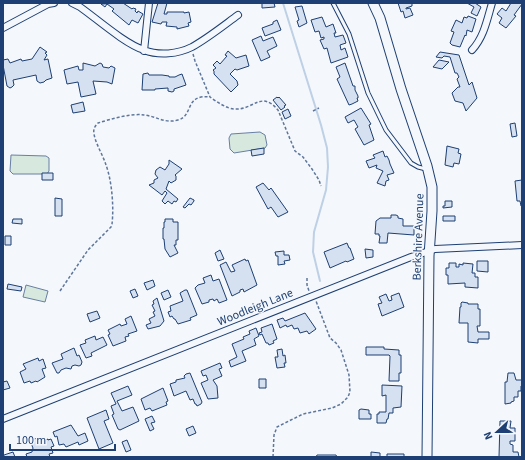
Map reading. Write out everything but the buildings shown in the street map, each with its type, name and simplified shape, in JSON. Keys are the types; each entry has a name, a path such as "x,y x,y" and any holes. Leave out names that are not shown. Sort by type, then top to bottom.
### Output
{"street":[{"path":"3,28 48,4 54,3"},
{"path":"72,3 144,51 164,54 191,48 238,15"},
{"path":"144,51 149,3"},
{"name":"Berkshire Avenue","path":"373,3 380,18 432,187 429,251 427,457"},
{"path":"472,50 483,34 492,3"},
{"name":"Woodleigh Lane","path":"3,419 411,257 435,249 522,245"}],"lane":[{"path":"333,3 349,34 368,93 386,130 411,163 428,170"}],"path":[{"path":"191,48 210,97"},
{"path":"60,291 88,250 112,224 110,176 93,132 94,127 98,123 136,115 146,115 165,121 179,120 186,116 191,103 196,99 204,97 210,97 234,110 264,100 271,103 278,110 295,151 306,160 319,180 321,186"},
{"path":"313,111 320,108"},
{"path":"307,278 309,291"},
{"path":"273,457 274,435 277,427 303,414 332,408 341,404 348,397 350,392 349,375 341,350 330,338 316,300"}],"shaded area":[{"path":"260,132 265,135 267,145 265,148 234,153 230,149 229,138 231,134"},
{"path":"11,155 46,156 49,158 49,171 47,174 13,174 10,171"},
{"path":"26,285 48,291 45,302 23,297"}],"waterway":[{"path":"283,3 327,148 328,167 326,190 314,232 313,252 320,281"}]}
